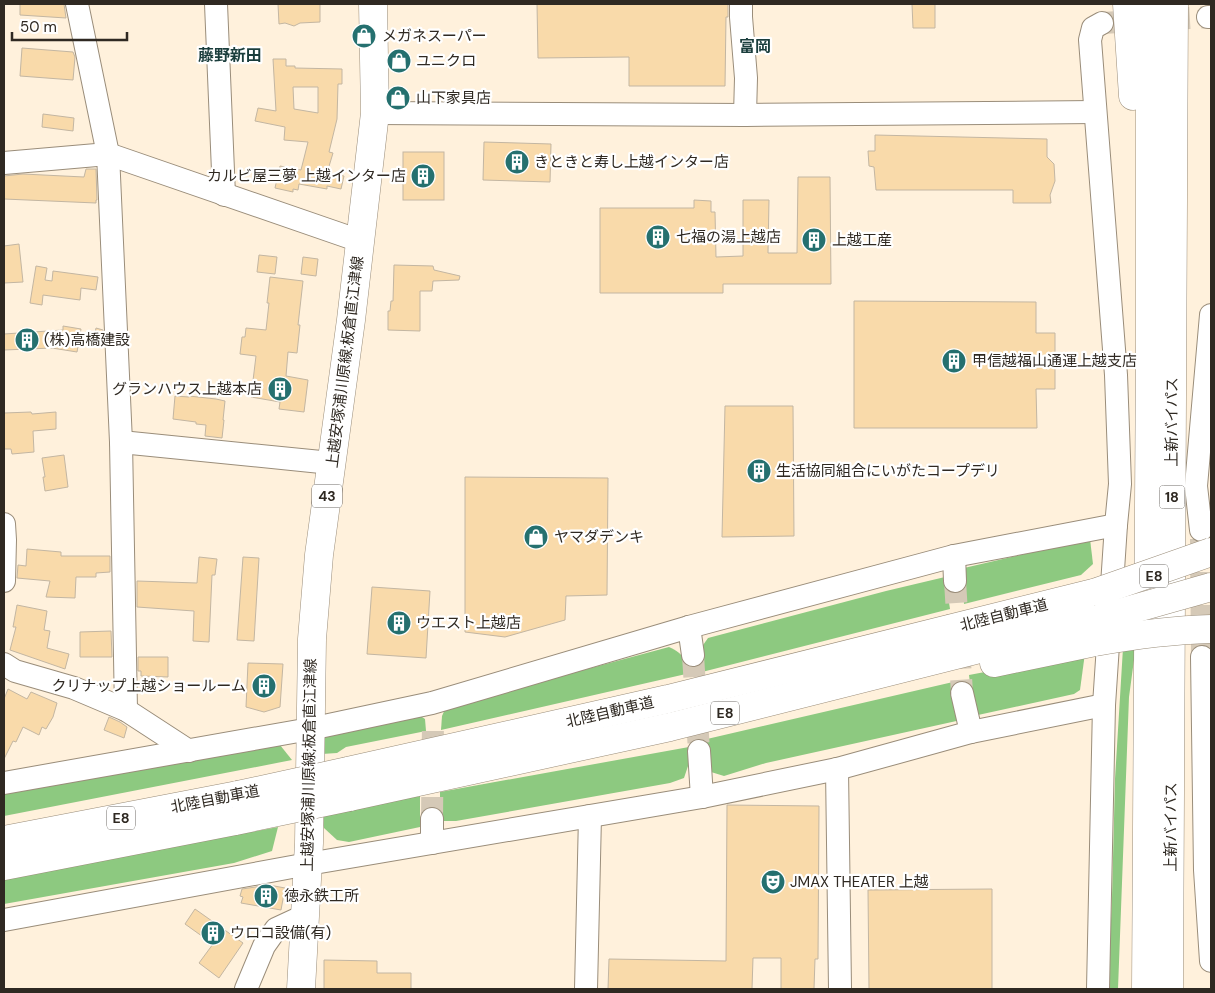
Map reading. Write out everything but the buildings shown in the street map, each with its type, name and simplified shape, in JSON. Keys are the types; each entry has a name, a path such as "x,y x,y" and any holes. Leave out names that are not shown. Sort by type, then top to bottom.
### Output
{"main road":[{"name":"上越安塚浦川原線;板倉直江津線","path":"301,989 309,843 312,639 318,555 351,320 375,113 373,4"},
{"path":"1127,4 1150,344"},
{"name":"上新バイパス","path":"1146,989 1150,4"},
{"name":"上新バイパス","path":"1170,989 1174,4"},
{"path":"1172,152 1204,13"},
{"path":"1097,592 1206,541"},
{"name":"北陸自動車道","path":"348,784 668,699 1097,592 1211,560"},
{"name":"E8","path":"1097,630 1211,587"},
{"path":"1097,630 1137,634 1211,629"},
{"name":"北陸自動車道","path":"4,866 236,808 348,784 670,727 717,721 1097,630"},
{"path":"1134,989 1140,776 1147,718"},
{"name":"北陸自動車道","path":"4,840 236,808"},
{"path":"1170,940 1174,989"}],"street":[{"path":"77,4 108,154 120,442 126,710"},
{"path":"216,4 224,195"},
{"path":"741,4 746,78 745,115"},
{"path":"1098,989 1104,705 1120,484 1116,375 1090,40 1093,28 1102,23"},
{"path":"375,113 745,115 1095,112"},
{"path":"4,163 108,154 360,240"},
{"path":"1206,541 1204,493 1196,486 1211,315"},
{"path":"120,442 331,463"},
{"path":"4,524 4,581"},
{"path":"4,783 310,730 433,712 689,627 954,556 1116,525"},
{"path":"954,556 955,580"},
{"path":"689,627 693,655"},
{"path":"1202,658 1205,870 1211,960"},
{"path":"4,664 14,672 74,688 126,710 189,751"},
{"path":"962,693 971,732"},
{"path":"4,920 308,864 702,797 837,768 971,732 1104,705"},
{"path":"699,752 702,797"},
{"path":"837,768 840,989"},
{"path":"586,989 590,816"},
{"path":"432,819 432,843"},
{"path":"246,989 264,946 276,929 304,916"}],"green space":[{"path":"1090,539 1093,564 1081,575 964,604 962,577 964,568"},
{"path":"945,577 950,609 702,672 701,648 708,638"},
{"path":"1136,645 1129,697 1118,989 1108,989 1115,779 1123,648"},
{"path":"669,647 683,657 686,674 441,730 442,716 446,707"},
{"path":"1085,653 1080,690 1074,694 978,715 971,692 969,675"},
{"path":"953,682 952,696 961,720 766,763 724,776 711,772 707,761 707,739"},
{"path":"416,713 425,719 426,731 346,747 337,753 322,754 320,738"},
{"path":"280,745 292,760 4,816 4,793"},
{"path":"689,747 689,763 684,778 670,783 456,821 444,821 440,814 440,792"},
{"path":"420,796 420,827 349,842 337,840 324,828 319,816"},
{"path":"278,827 272,851 234,863 4,904 4,878"}],"tunnel":[{"path":"1102,23 1208,17"},
{"path":"1201,539 1202,657"},
{"path":"955,581 962,693"},
{"path":"693,655 699,751"},
{"path":"432,819 433,720"}],"place":[{"name":"メガネスーパー","path":"364,36"},
{"name":"ユニクロ","path":"399,61"},
{"name":"山下家具店","path":"398,98"},
{"name":"きときと寿し上越インター店","path":"517,162"},
{"name":"カルビ屋三夢 上越インター店","path":"423,176"},
{"name":"七福の湯上越店","path":"658,237"},
{"name":"上越工産","path":"814,240"},
{"name":"(株)高橋建設","path":"27,340"},
{"name":"甲信越福山通運上越支店","path":"954,361"},
{"name":"グランハウス上越本店","path":"280,389"},
{"name":"生活協同組合にいがたコープデリ","path":"759,471"},
{"name":"ヤマダデンキ","path":"536,537"},
{"name":"ウエスト上越店","path":"399,623"},
{"name":"クリナップ上越ショールーム","path":"264,686"},
{"name":"JMAX THEATER 上越","path":"773,882"},
{"name":"徳永鉄工所","path":"266,896"},
{"name":"ウロコ設備(有)","path":"213,933"}],"district":[{"name":"富岡","path":"755,46"},
{"name":"藤野新田","path":"230,55"}]}
